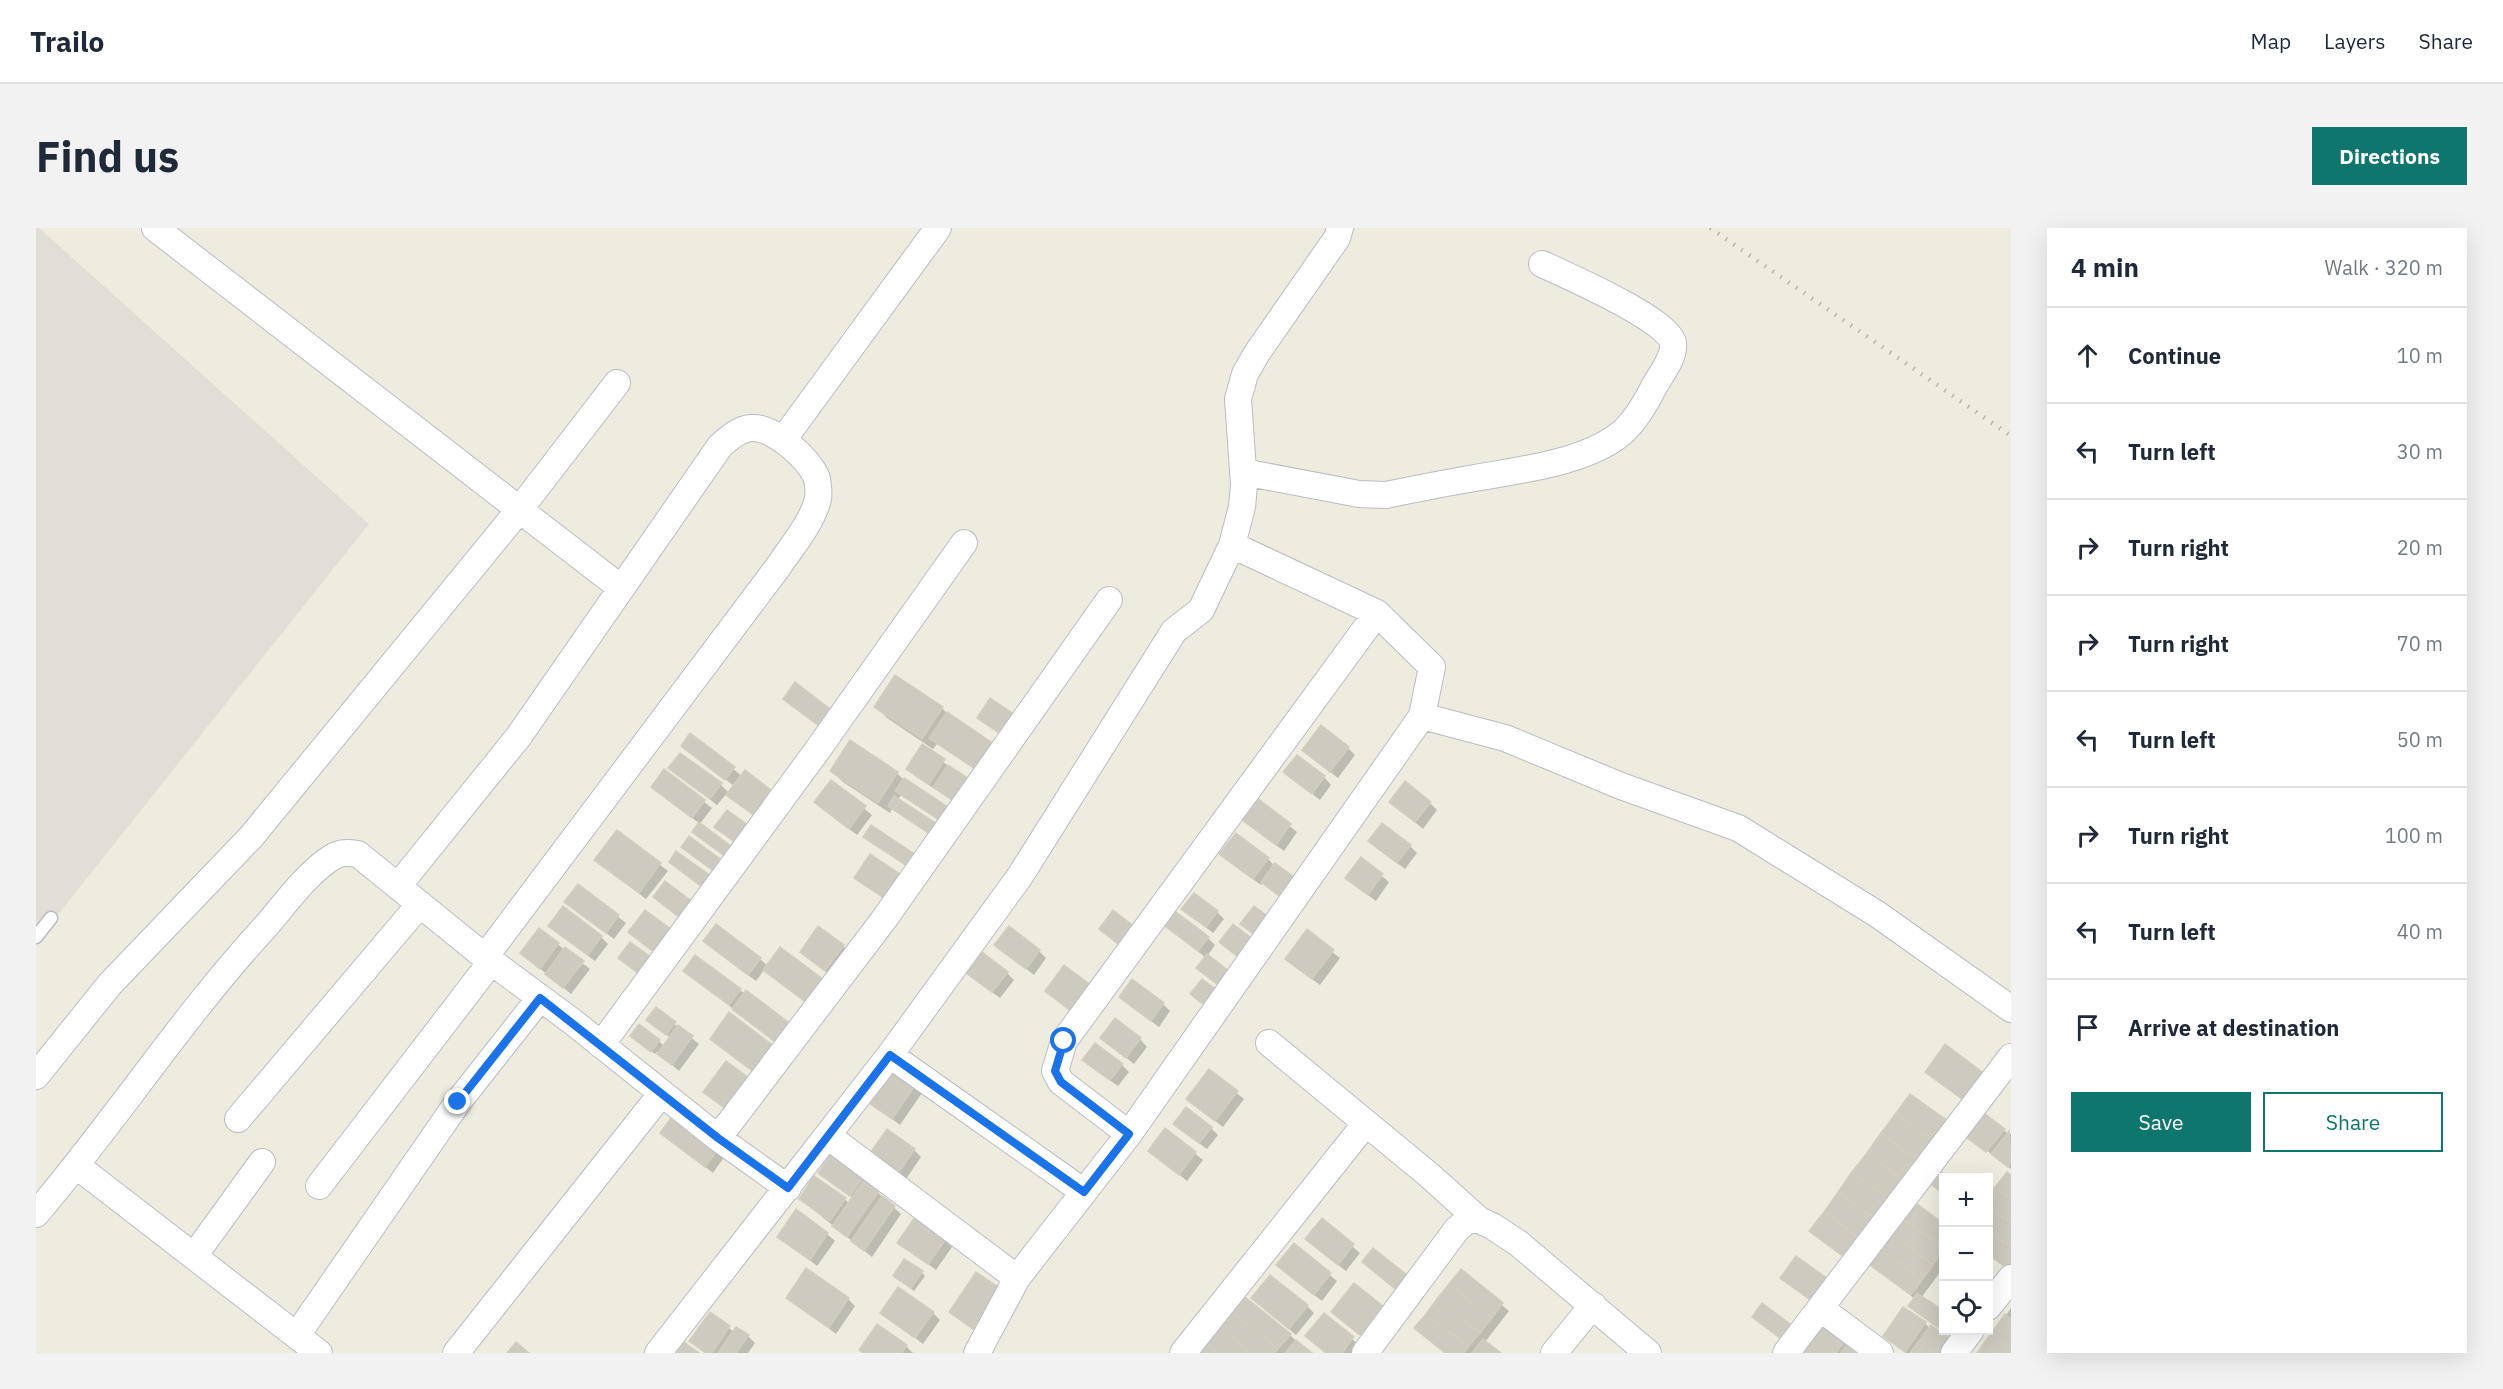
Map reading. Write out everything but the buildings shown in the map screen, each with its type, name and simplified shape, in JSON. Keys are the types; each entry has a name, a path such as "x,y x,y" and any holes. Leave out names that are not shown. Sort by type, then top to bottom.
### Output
{"street":[{"path":"155,228 621,588"},
{"path":"783,440 938,228"},
{"path":"658,1353 890,1055 1020,876 1174,631 1201,610 1218,579 1232,545 1242,507 1243,453 1238,424 1238,399 1245,374 1336,238 1340,228"},
{"path":"1243,472 1359,494 1386,495 1551,466 1597,447 1624,431 1647,400 1671,355 1672,341 1668,334 1635,310 1542,264"},
{"path":"36,1076 110,984 251,837 520,509 617,383"},
{"path":"319,1186 778,567 810,518 818,497 817,477 806,462 783,440 762,428 748,428 726,440 519,736 398,886"},
{"path":"601,1045 816,752 964,543"},
{"path":"977,1353 1017,1278 1129,1134 1422,716 1432,667 1377,613 1232,545"},
{"path":"718,1138 885,918 1109,600"},
{"path":"1129,1134 1061,1082 1055,1071 1064,1041 1377,613"},
{"path":"1422,716 1505,738 1621,786 1738,828 1877,914 2011,1009"},
{"path":"36,1214 77,1166 240,953 328,860 343,852 358,854 488,959 718,1138 788,1188"},
{"path":"238,1119 420,904"},
{"path":"297,1335 458,1102 540,998"},
{"path":"1269,1043 1429,1175 1479,1220 1518,1243 1648,1353"},
{"path":"890,1055 1084,1192"},
{"path":"1786,1353 2011,1056"},
{"path":"456,1353 662,1093"},
{"path":"1183,1353 1366,1124"},
{"path":"828,1136 1017,1278"},
{"path":"194,1256 262,1162"},
{"path":"77,1166 319,1353"},
{"path":"1365,1353 1456,1228 1468,1220 1479,1220"},
{"path":"1993,1302 2011,1278"},
{"path":"1554,1353 1593,1305"},
{"path":"1820,1308 1880,1353"},
{"path":"1954,1353 1967,1335"}],"lane":[{"path":"36,937 51,918"}],"shaded area":[{"path":"36,228 39,228 369,524 36,942"}],"railway":[{"path":"1710,228 2011,436"}],"route":[{"path":"458,1102 540,998 718,1138 788,1188 890,1055 1084,1192 1129,1134 1061,1082 1055,1071 1064,1041"}]}
